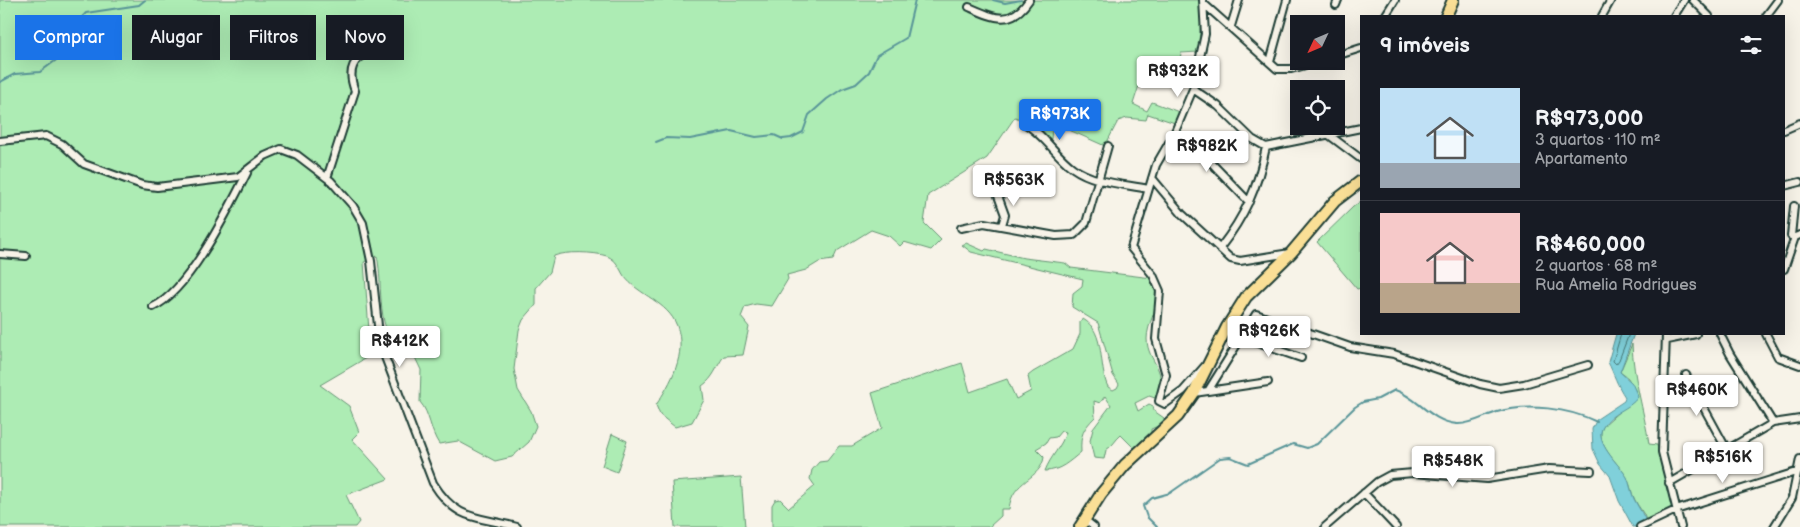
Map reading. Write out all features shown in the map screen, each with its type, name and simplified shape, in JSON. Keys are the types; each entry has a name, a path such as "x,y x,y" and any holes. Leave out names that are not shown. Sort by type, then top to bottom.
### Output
{"main road":[{"path":"1083,523 1112,480 1125,465 1170,425 1194,393 1227,327 1246,297 1291,253 1335,200 1360,182"}],"street":[{"path":"969,7 1001,19 1009,18 1029,0"},
{"path":"1231,26 1239,0"},
{"path":"1270,62 1287,0"},
{"path":"1386,15 1395,0"},
{"path":"1603,15 1611,0"},
{"path":"1675,15 1684,0"},
{"path":"1693,0 1708,15"},
{"path":"1767,15 1778,0"},
{"path":"1204,2 1270,62 1281,70 1290,68"},
{"path":"1204,2 1204,41 1193,89 1174,134 1156,164 1130,248 1153,275 1160,292 1156,339 1166,374 1159,401 1165,404 1173,400 1212,358"},
{"path":"1345,53 1360,48"},
{"path":"327,178 356,91 351,81 357,60"},
{"path":"1193,89 1226,112 1244,133 1266,147 1329,135 1360,158"},
{"path":"1785,130 1800,123"},
{"path":"1024,124 1038,133 1073,168 1086,176 1148,189"},
{"path":"1345,132 1360,128"},
{"path":"1174,134 1199,150 1249,202"},
{"path":"0,141 46,136 53,138 84,164 150,186 238,177 265,156 281,150 289,151 327,178 353,206 363,223 371,261 380,344 433,483 447,503 455,510 478,518 517,527"},
{"path":"961,228 984,223 1056,236 1074,235 1086,223 1108,146"},
{"path":"1220,248 1238,224 1249,202 1262,167 1266,147"},
{"path":"153,306 170,297 220,227 247,171"},
{"path":"1152,178 1177,209 1228,256 1236,260 1291,253"},
{"path":"1002,180 997,193 1004,215 1002,225"},
{"path":"1785,186 1800,182"},
{"path":"1785,266 1795,236 1794,206"},
{"path":"0,254 26,256"},
{"path":"1208,391 1243,338 1256,314 1350,347 1394,354 1480,384 1499,388 1524,384 1588,365"},
{"path":"1681,527 1669,483 1661,437 1666,337 1686,335"},
{"path":"1720,335 1734,362 1773,423"},
{"path":"1767,335 1778,357 1800,365"},
{"path":"1243,338 1301,358"},
{"path":"1686,375 1727,450"},
{"path":"1194,393 1268,382"},
{"path":"1669,483 1773,423 1800,419"},
{"path":"1774,527 1792,498 1800,459"},
{"path":"1330,525 1364,493 1383,479 1402,474 1487,479 1506,478 1550,469 1591,471"},
{"path":"1640,527 1676,510 1799,470"},
{"path":"1364,493 1396,527"},
{"path":"1083,523 1094,527"}],"green space":[{"path":"0,0 1200,0 1201,19 1198,52 1181,53 1179,68 1193,69 1191,76 1167,76 1160,68 1145,67 1133,104 1147,111 1152,102 1179,112 1175,123 1148,114 1146,120 1127,118 1118,121 1105,146 1058,125 1052,129 1051,139 1035,126 1015,117 987,158 928,195 924,223 941,240 931,250 904,242 900,246 889,236 871,230 837,251 833,260 819,262 806,270 787,275 788,279 772,306 756,304 745,307 741,317 749,327 743,355 724,356 712,376 702,386 704,400 692,422 675,427 660,415 656,405 672,378 679,358 680,337 673,318 660,305 630,283 615,262 607,256 566,253 554,256 550,272 536,288 536,305 523,320 519,330 514,369 518,390 531,411 536,426 529,442 512,457 495,461 458,441 439,444 426,411 420,402 421,370 412,351 404,354 395,345 388,334 384,322 377,256 364,262 369,331 376,352 320,385 349,406 359,432 352,439 388,479 346,495 359,522 355,527 0,527"},
{"path":"1360,202 1360,288 1357,289 1317,242"},
{"path":"966,243 984,251 986,249 1024,258 1065,263 1071,268 1152,278 1157,281 1157,302 1147,339 1150,354 1160,373 1159,388 1155,398 1149,396 1135,403 1138,411 1149,404 1153,406 1154,411 1164,418 1163,424 1151,429 1151,433 1134,448 1121,435 1106,450 1104,459 1094,458 1090,441 1093,429 1111,405 1105,396 1100,403 1094,401 1095,417 1083,433 1081,452 1060,467 1045,471 1066,432 1061,431 1056,437 1049,438 1046,443 1036,449 1044,457 1038,471 1015,491 1009,509 1001,509 1001,516 989,527 772,527 772,505 775,500 780,499 789,508 815,486 810,479 812,470 819,462 827,461 839,446 852,446 882,428 872,393 962,363 970,392 1007,379 1016,399 1031,391 1028,376 1073,349 1080,334 1080,321 1083,319 1095,332 1108,387 1113,390 1117,388 1119,384 1113,375 1098,323 1072,307 1073,293 1082,286 1083,279 971,252 962,245"},
{"path":"1632,344 1634,369 1649,444 1657,445 1672,509 1646,520 1636,503 1627,478 1608,452 1601,438 1601,431 1605,424 1638,395 1628,378 1620,372"},
{"path":"612,434 627,441 617,472 602,466"},
{"path":"741,477 745,527 675,527 672,482"}],"water":[{"path":"1616,335 1634,335 1620,372 1632,383 1638,397 1606,422 1601,433 1604,446 1627,477 1634,499 1648,527 1633,527 1619,501 1610,476 1600,464 1593,449 1592,429 1597,419 1624,401 1625,397 1608,362"}],"waterway":[{"path":"0,82 15,74 40,72 59,58 65,40 86,13 139,5 145,0"},
{"path":"656,142 666,138 690,139 731,131 756,137 774,135 783,139 791,138 803,132 809,115 842,89 856,84 869,72 877,55 906,38 915,0"},
{"path":"993,0 1005,3 1021,0"},
{"path":"1157,527 1147,517 1143,506 1152,498 1170,493 1220,458 1230,457 1248,464 1293,444 1307,448 1317,444 1355,407 1363,402 1378,399 1395,390 1403,393 1431,414 1447,422 1457,424 1472,422 1497,412 1521,408 1561,410 1597,422"}]}
